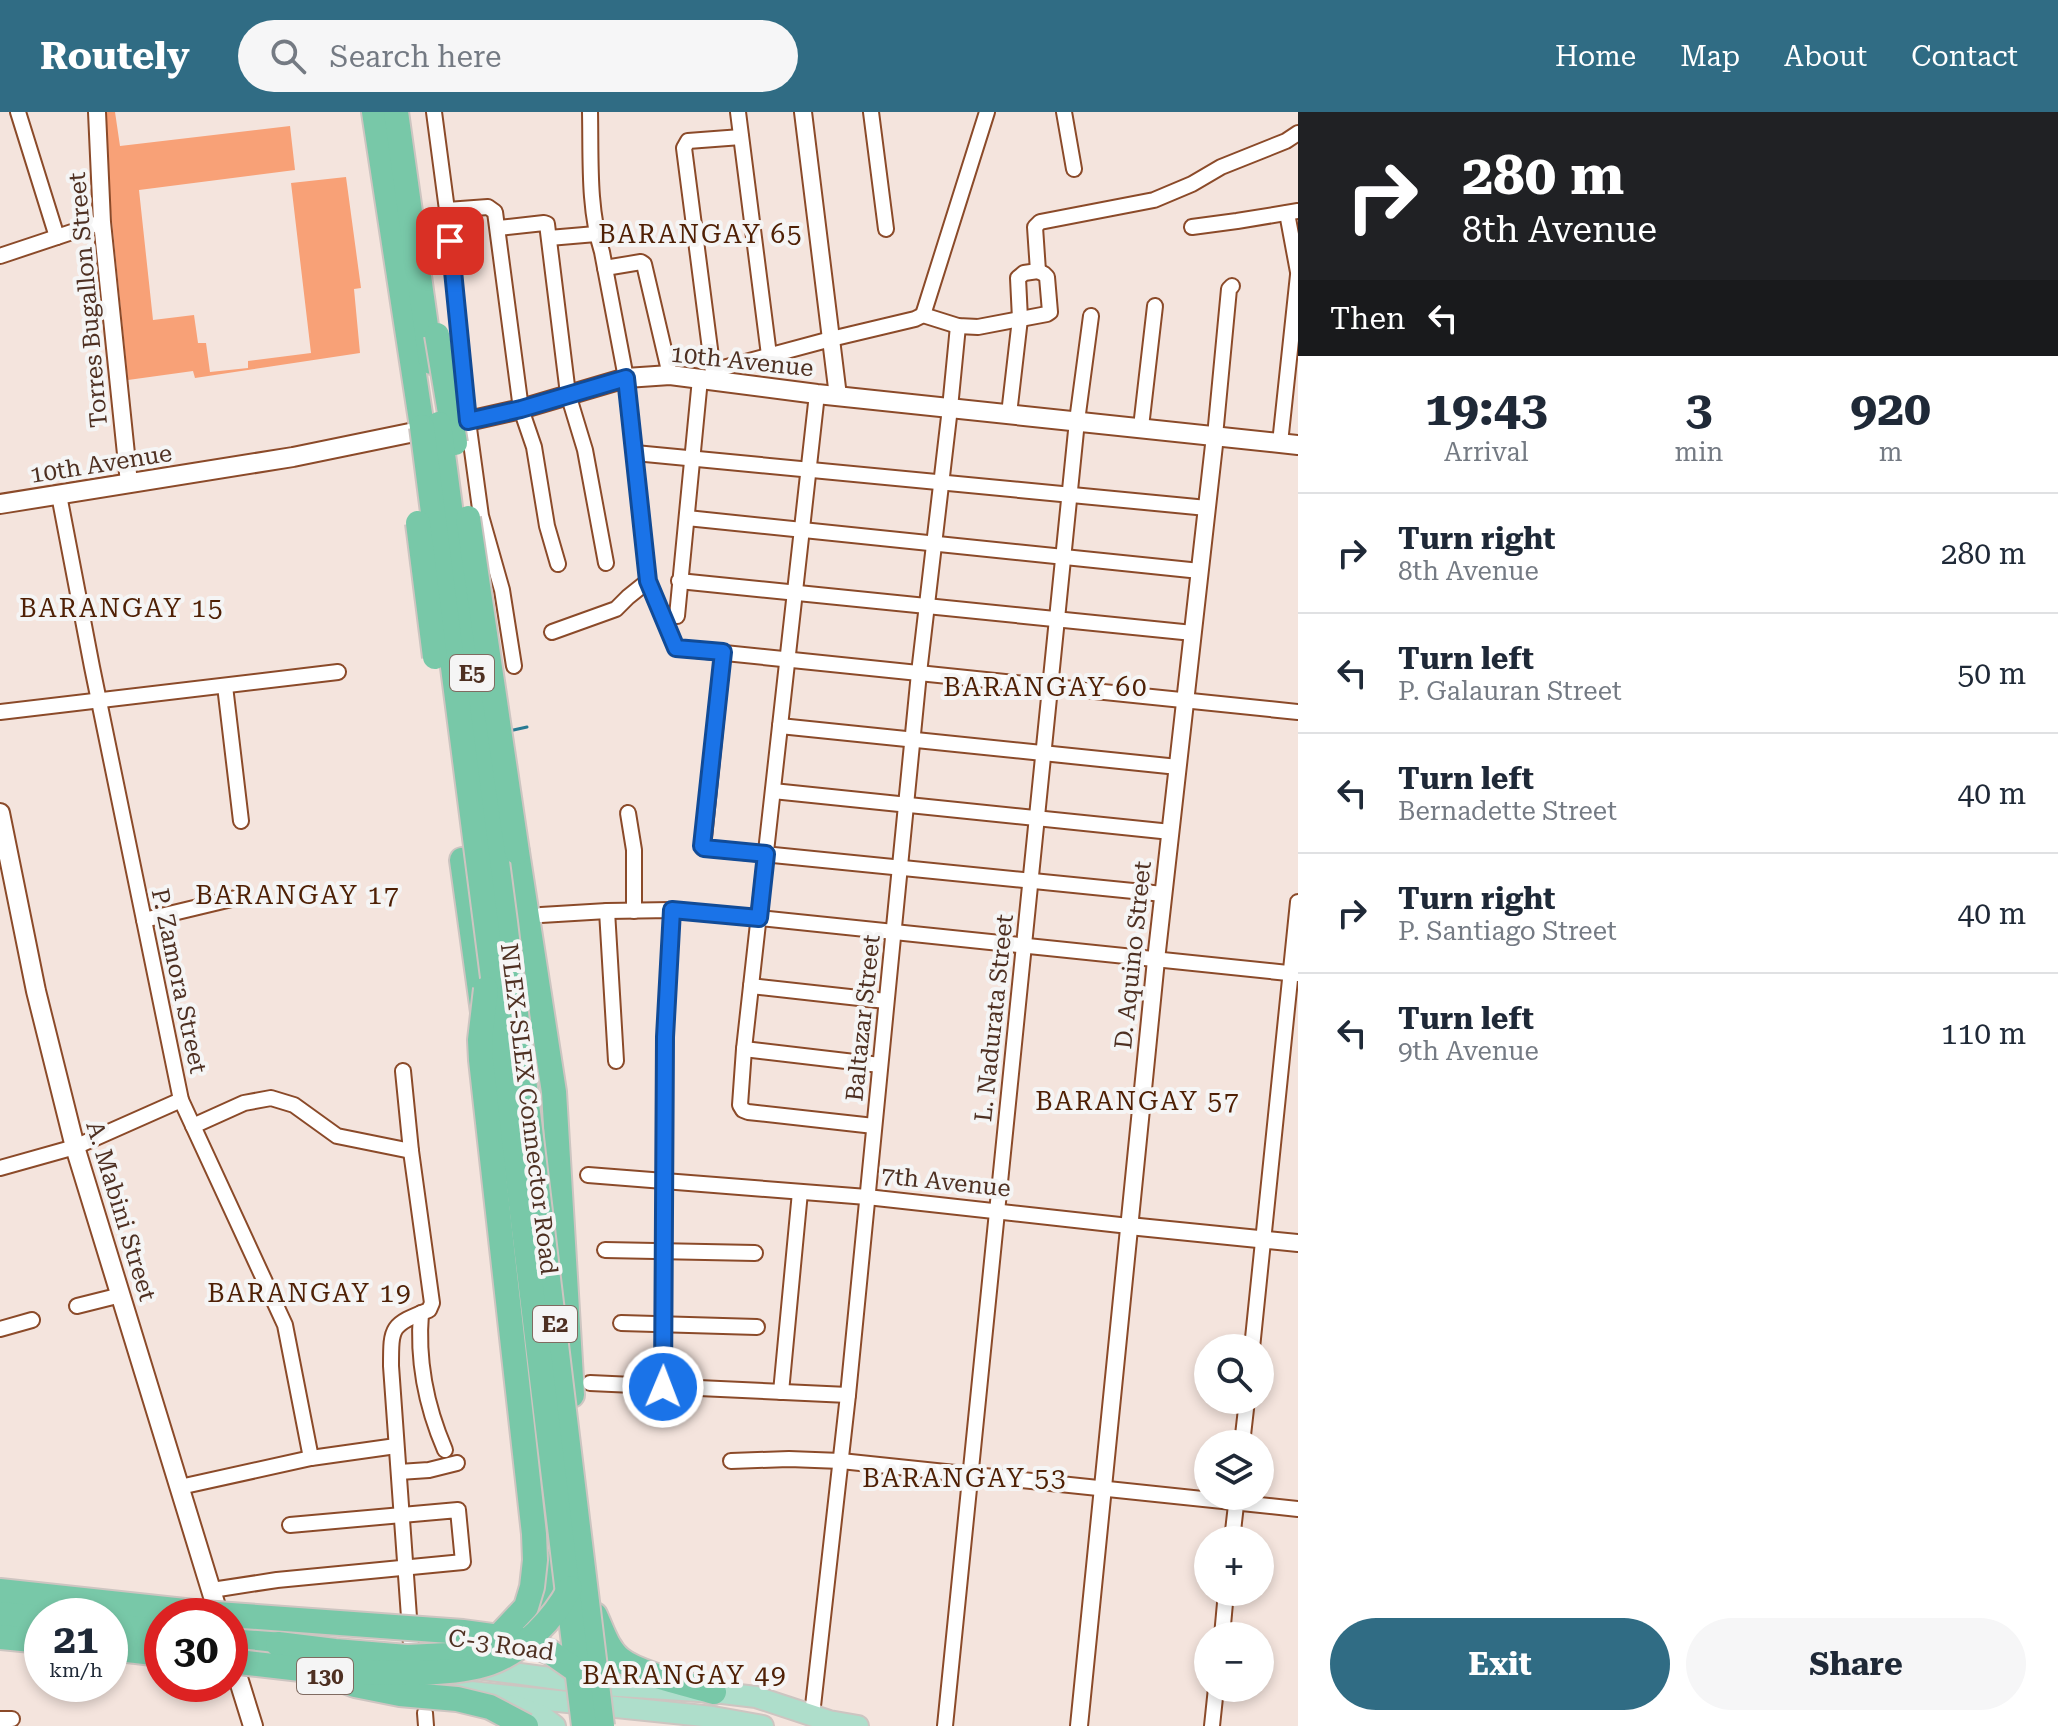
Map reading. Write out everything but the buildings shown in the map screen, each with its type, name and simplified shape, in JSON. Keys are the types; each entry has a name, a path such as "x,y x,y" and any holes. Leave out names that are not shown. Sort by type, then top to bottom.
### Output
{"highway":[{"path":"385,117 420,230 474,556 554,1092 574,1424 607,1714"},
{"path":"385,117 387,247 422,562 573,1692"},
{"name":"E5","path":"385,117 422,427 496,922"},
{"path":"248,1640 407,1657 448,1655 465,1652 496,1639 526,1607 535,1560 534,1534 480,1040 496,922"},
{"path":"248,1663 318,1671 402,1672 450,1671 492,1662 543,1628 562,1604 582,1559 590,1513 555,1192 517,991 496,922"},
{"name":"NLEX-SLEX Connector Road","path":"496,922 607,1714"},
{"name":"NLEX-SLEX Connector Road","path":"496,922 584,1726"},
{"path":"539,1428 574,1424"},
{"path":"412,1659 454,1660 483,1656 506,1646 528,1629 544,1603 557,1560"},
{"path":"0,1591 203,1613 463,1632 521,1640 550,1652 580,1673 603,1699 607,1714"},
{"path":"0,1612 24,1615"},
{"path":"595,1615 608,1645 621,1660 653,1674 714,1692"},
{"path":"0,1638 24,1640"},
{"path":"318,1671 355,1685 400,1694 457,1699 490,1707 526,1726"}],"main road":[{"name":"10th Avenue","path":"0,504 293,457 521,409 626,378 670,375 817,394 1289,444"},
{"name":"A. Mabini Street","path":"0,813 36,991 75,1147 214,1598"},
{"path":"0,1612 24,1614"},
{"name":"C-3 Road","path":"248,1639 412,1659 573,1692 607,1714 654,1711 763,1726"},
{"name":"C-3 Road","path":"248,1663 472,1692 573,1692"},
{"name":"C-3 Road","path":"607,1714 656,1689 756,1697 829,1721 858,1726"},
{"path":"654,1711 656,1689"},
{"path":"472,1692 538,1714 555,1726"},
{"path":"573,1692 578,1726"},
{"path":"245,1702 253,1726"},
{"path":"686,1726 713,1717"}],"street":[{"path":"18,112 57,237"},
{"name":"Torres Bugallon Street","path":"97,112 102,222 129,483"},
{"path":"434,112 481,516 502,590 514,666"},
{"path":"590,112 596,234 626,378 648,581 676,648 1298,712"},
{"path":"738,112 769,355"},
{"path":"803,112 838,396"},
{"path":"871,112 886,229"},
{"path":"923,315 987,112"},
{"path":"1064,112 1074,169"},
{"path":"1038,271 1035,227 1040,222 1154,200 1298,133"},
{"path":"677,616 693,459 709,378 684,148 688,141 741,137"},
{"path":"447,210 492,208 495,212 521,409 534,447 544,513 558,564"},
{"path":"1192,227 1293,212 1298,273 1289,444"},
{"path":"0,256 102,222"},
{"path":"499,228 546,223 568,394 585,450 606,563"},
{"path":"549,238 596,234"},
{"path":"605,268 644,264 670,375"},
{"path":"709,378 723,368 923,315 958,326 989,325 1020,319 1050,312 1047,277 1038,271 1024,273 1018,278 1020,319 1009,414"},
{"name":"D. Aquino Street","path":"1079,1726 1163,894 1229,289 1232,286"},
{"path":"1141,427 1155,306"},
{"name":"L. Nadurata Street","path":"945,1726 1077,421 1091,316"},
{"name":"Baltazar Street","path":"812,1715 848,1395 919,673 958,326"},
{"path":"817,394 740,1102 743,1110 748,1112 874,1126"},
{"path":"635,453 1207,508"},
{"name":"P. Zamora Street","path":"59,495 181,1100 285,1325 311,1458"},
{"path":"687,518 1200,571"},
{"path":"552,632 616,609 648,581"},
{"path":"679,581 1193,633"},
{"path":"723,652 704,848 1163,894"},
{"path":"0,712 338,672"},
{"path":"225,686 241,821"},
{"path":"780,726 1178,767"},
{"path":"773,791 1171,832"},
{"path":"628,813 634,850 634,911"},
{"path":"144,920 240,897"},
{"path":"1254,1334 1294,974 1298,902"},
{"path":"663,1387 665,1037 672,910"},
{"path":"541,915 672,910 1294,974"},
{"path":"607,911 616,1061"},
{"path":"751,986 886,1001"},
{"path":"744,1049 880,1065"},
{"path":"403,1071 432,1303 425,1312 421,1362 426,1395 445,1450"},
{"path":"193,1126 244,1103 271,1098 294,1105 337,1136 411,1151"},
{"path":"0,1168 75,1147 181,1100"},
{"name":"7th Avenue","path":"588,1175 867,1197 1298,1243"},
{"path":"781,1392 800,1192"},
{"path":"605,1250 755,1253"},
{"path":"77,1306 121,1295"},
{"path":"412,1659 391,1338 398,1326 412,1316 425,1312"},
{"path":"0,1329 32,1320"},
{"path":"621,1323 757,1327"},
{"path":"590,1383 848,1395"},
{"path":"180,1487 311,1458 396,1446"},
{"path":"731,1461 841,1461 1194,1496"},
{"path":"399,1472 429,1470 457,1463"},
{"path":"1274,1505 1298,1509"},
{"path":"212,1590 277,1580 463,1562 458,1510 290,1525"},
{"path":"1212,1726 1215,1702"}],"shaded area":[{"path":"101,112 115,112 120,146 290,126 295,170 139,190 153,320 194,315 198,343 206,343 210,372 248,368 248,361 311,353 291,183 346,177 361,288 354,289 360,353 195,378 193,371 128,380"}],"waterway":[{"path":"509,731 527,727"}],"district":[{"name":"BARANGAY 65","path":"701,234"},
{"name":"BARANGAY 15","path":"122,608"},
{"name":"BARANGAY 60","path":"1046,687"},
{"name":"BARANGAY 17","path":"298,895"},
{"name":"BARANGAY 57","path":"1138,1101"},
{"name":"BARANGAY 19","path":"310,1293"},
{"name":"BARANGAY 53","path":"965,1478"},
{"name":"BARANGAY 49","path":"685,1675"}],"route":[{"path":"450,241 468,421 626,378 648,581 676,648 723,652 702,846 766,854 759,918 672,910 665,1037 663,1387"}]}
